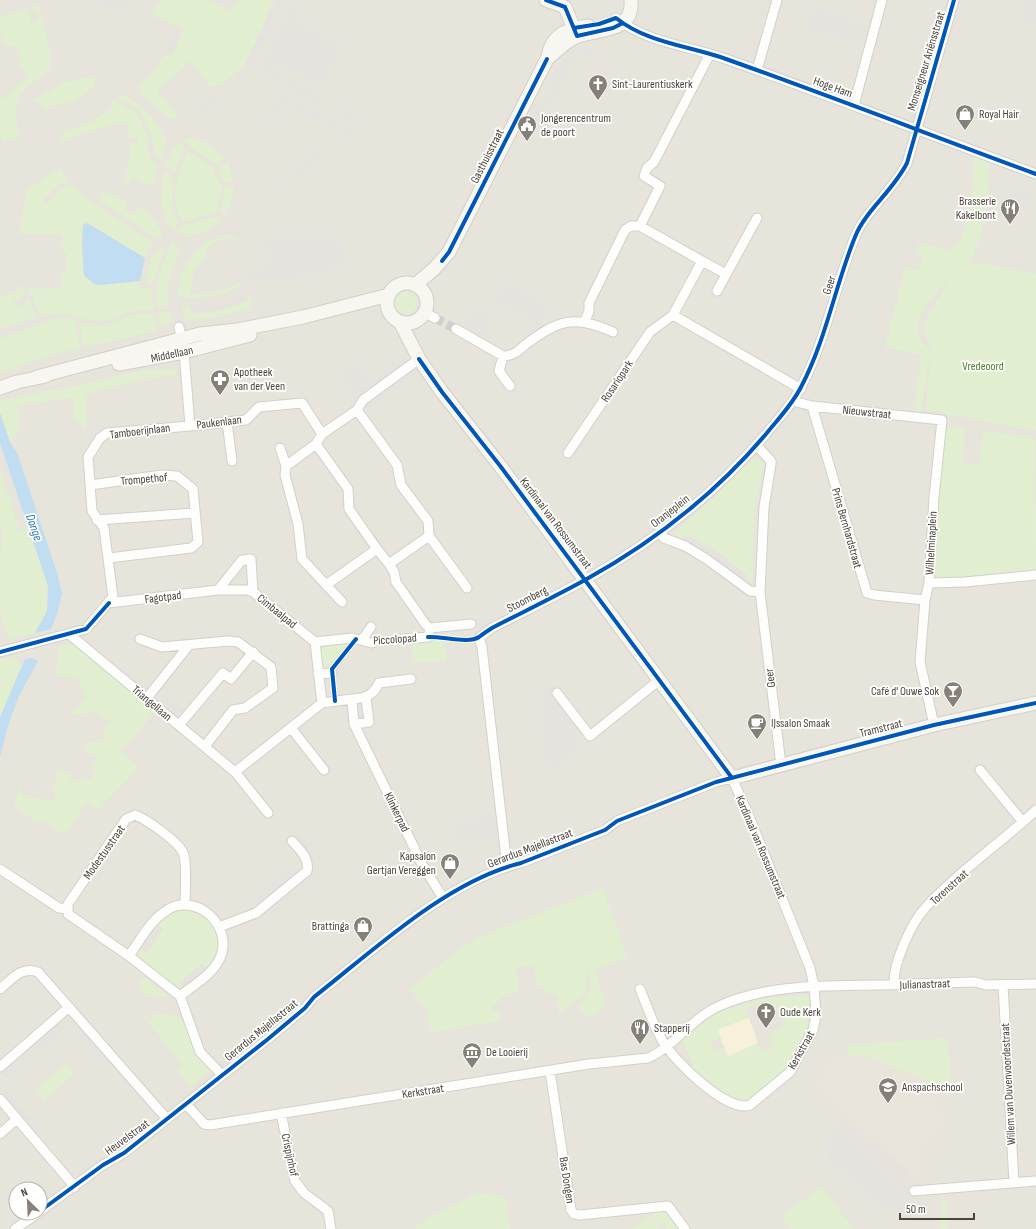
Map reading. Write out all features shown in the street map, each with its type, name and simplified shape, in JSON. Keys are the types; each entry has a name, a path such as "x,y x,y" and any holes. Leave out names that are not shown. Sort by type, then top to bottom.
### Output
{"main road":[{"path":"546,0 565,7 576,32 599,24 619,21 622,12 630,0"},
{"name":"Gasthuisstraat","path":"420,290 434,269 449,252 548,59 555,39 561,33 576,32"},
{"path":"407,283 420,290 426,300 429,315 414,322 400,322 392,317 388,309 389,295 400,285 407,283"},
{"name":"Middellaan","path":"0,388 180,333 303,317 389,295"},
{"name":"Middellaan","path":"352,305 388,309"},
{"name":"Middellaan","path":"37,377 184,352 280,327 303,317"},
{"name":"Kardinaal van Rossumstraat","path":"400,322 412,342 419,359 442,392 585,580 658,681 732,778"},
{"name":"Kardinaal van Rossumstraat","path":"412,342 414,322"},
{"name":"Tramstraat","path":"732,778 934,725 1036,704"}],"street":[{"path":"757,70 777,0"},
{"name":"Hoge Ham","path":"854,105 882,0"},
{"name":"Monseigneur Ariënsstraat","path":"917,129 954,0"},
{"name":"Hoge Ham","path":"619,21 628,28 687,49 710,54 757,70 1036,174"},
{"path":"640,226 660,186 644,176 645,172 654,162 710,54"},
{"name":"Geer","path":"756,445 793,401 801,389 822,337 855,238 872,210 901,176 907,163 917,129"},
{"path":"717,291 757,218"},
{"path":"585,321 589,311 589,304 625,230 631,226 640,226 726,274"},
{"name":"Rosariopark","path":"568,453 650,332 672,315 702,261"},
{"path":"672,315 801,389"},
{"path":"456,330 503,356 510,356 541,333 557,324 585,321 613,332"},
{"path":"180,333 184,352 190,426"},
{"path":"503,356 499,371 510,386"},
{"path":"286,466 316,444 322,434 357,410 363,400 419,359"},
{"name":"Nieuwstraat","path":"793,401 812,406 942,420"},
{"name":"Paukenlaan","path":"190,426 246,420 259,407 302,403 322,434"},
{"name":"Prins Bernhardstraat","path":"812,406 867,593 925,600"},
{"path":"357,410 397,465 401,485 428,521 429,536 467,588"},
{"name":"Wilhelminaplein","path":"942,420 934,497 929,583 966,582 1036,575"},
{"path":"228,422 232,461"},
{"name":"Tamboerijnlaan","path":"109,603 113,597 109,558 104,528 92,511 88,456 100,438 107,433 190,426"},
{"path":"316,444 348,489 349,509 389,564 394,572 396,582 426,625"},
{"path":"756,445 771,461 764,507 760,592"},
{"name":"Oranjeplein","path":"585,580 660,532 710,491 756,445"},
{"path":"280,448 286,466 285,475 298,524 302,559 342,602"},
{"name":"Trompethof","path":"90,485 162,475 177,476 193,489 198,542 191,548 109,558"},
{"path":"98,520 195,513"},
{"name":"Oranjeplein","path":"660,532 664,538 685,546 708,560 750,592 760,592"},
{"path":"389,564 429,536"},
{"path":"326,585 377,549"},
{"name":"Cimbaalpad","path":"218,590 242,560 251,559 253,592 315,642"},
{"name":"Stoomberg","path":"507,867 482,647 478,638 492,628 585,580"},
{"path":"929,583 925,600 920,662 934,725"},
{"name":"Fagotpad","path":"109,603 218,590 247,590 253,592"},
{"name":"Geer","path":"760,592 781,765"},
{"path":"0,652 86,630 109,603"},
{"name":"Piccolopad","path":"403,639 428,637 430,628 471,624"},
{"name":"Piccolopad","path":"362,640 371,626"},
{"name":"Triangellaan","path":"69,634 235,772 268,812"},
{"name":"Piccolopad","path":"315,642 352,638 372,643"},
{"path":"140,639 162,647 228,641 238,642 271,667 273,688 245,708 233,710 205,746"},
{"path":"315,642 322,703"},
{"path":"147,698 189,645"},
{"path":"179,725 223,673 231,679 253,652"},
{"path":"318,674 332,672"},
{"path":"235,772 322,703 366,698 375,691 379,683 411,679"},
{"path":"557,694 590,736 658,681"},
{"path":"354,724 369,722 366,698"},
{"name":"Klinkerpad","path":"352,699 354,724 422,864 443,898"},
{"path":"291,728 324,770"},
{"path":"980,770 1023,822"},
{"name":"Gerardus Majellastraat","path":"222,1075 305,1008 314,997 443,898 468,884 507,867 521,863 605,830 617,821 716,782 732,778"},
{"name":"Kardinaal van Rossumstraat","path":"732,778 784,901 810,968 814,986"},
{"name":"Torenstraat","path":"894,985 894,974 904,946 925,908 1036,810"},
{"name":"Modestusstraat","path":"68,909 68,904 126,819 135,814 143,817 179,847 184,855 185,905"},
{"path":"219,927 256,913 307,871 307,859 292,841"},
{"path":"0,869 59,908 68,909 68,914 129,956 180,996 200,1052 222,1075"},
{"path":"129,956 162,913 178,906 185,905 205,910 214,919 219,927 223,944 222,953 218,963 211,971 180,996"},
{"name":"Heuvelstraat","path":"0,989 21,971 29,969 38,972 167,1119"},
{"name":"Julianastraat","path":"814,986 975,982 986,985 1036,984"},
{"name":"Willem van Duvenvoordestraat","path":"1003,985 1014,1183"},
{"name":"Kerkstraat","path":"186,1104 204,1124 550,1071 648,1058 666,1046 698,1019 717,1006 737,999 779,989 814,986 815,1023 806,1046 788,1074 750,1105 745,1107 738,1106 725,1099 684,1068 666,1046 662,1041 640,989"},
{"path":"0,1067 69,1007"},
{"name":"Bas Dongen","path":"550,1071 571,1210 574,1214 580,1216 668,1206 685,1229"},
{"name":"Heuvelstraat","path":"48,1206 103,1165 124,1153 222,1075"},
{"path":"0,1099 75,1187"},
{"name":"Crispijnhof","path":"281,1113 295,1181 304,1193 328,1211 331,1229"},
{"path":"0,1134 17,1119"},
{"path":"914,1191 1036,1181"},
{"name":"Heuvelstraat","path":"15,1229 26,1221"}],"shaded area":[{"path":"0,0 1036,0 1036,1229 0,1229"},
{"path":"87,0 131,0 125,15"},
{"path":"275,0 283,0 251,69 245,66"},
{"path":"1027,0 1036,0 1036,28 1021,24"},
{"path":"289,7 296,10 292,20 343,43 323,86 272,63 266,76 259,73"},
{"path":"812,7 869,25 860,46 832,35 806,29"},
{"path":"173,28 180,30 172,56 165,54"},
{"path":"580,43 606,56 603,63 579,51 555,98 560,101 556,108 543,102 550,87 547,85 555,68 559,69 569,49 575,52"},
{"path":"270,70 322,97 319,104 267,77"},
{"path":"218,92 221,98 211,104 201,115 196,111 207,99"},
{"path":"280,92 355,132 352,139 276,99"},
{"path":"274,102 280,105 270,128 264,125"},
{"path":"537,104 553,113 549,121 533,113"},
{"path":"337,107 362,120 359,126 334,113"},
{"path":"319,151 324,157 303,173 282,183 279,177 300,167"},
{"path":"1003,187 1033,194 1028,208 1002,201"},
{"path":"319,235 335,239 344,246 347,254 345,261 337,268 286,280 245,280 246,272 265,271 270,255 268,247 260,249 258,240"},
{"path":"507,281 535,297 552,312 534,326 517,312 501,304 496,315 489,311"},
{"path":"245,293 248,300 237,305 210,312 190,313 190,305 214,303"},
{"path":"474,305 495,316 484,337 463,326"},
{"path":"404,357 408,362 355,400 338,375 357,362 370,381"},
{"path":"415,367 419,373 369,410 365,403"},
{"path":"689,536 714,549 749,577 742,581 680,540"},
{"path":"550,684 555,689 552,692 580,728 575,732 584,745 552,770 546,764 540,705 542,703 536,695"},
{"path":"162,693 184,710 179,716 157,699"},
{"path":"362,702 364,718 342,720 340,704"},
{"path":"496,816 498,841 469,843 461,847 449,822"},
{"path":"301,834 322,859 317,864 295,838"},
{"path":"293,865 298,872 259,904 254,898"},
{"path":"318,867 323,873 272,915 267,909"},
{"path":"157,924 163,928 146,953 140,949"},
{"path":"202,964 207,970 184,988 179,982"},
{"path":"59,1022 64,1029 7,1079 2,1073"},
{"path":"79,1026 114,1065 108,1070 74,1030"},
{"name":"Anspachschool","path":"831,1055 866,1057 938,1084 942,1131 920,1151 922,1175 914,1176 815,1086"},
{"path":"8,1091 42,1131 36,1137 1,1097"},
{"path":"845,1119 909,1173 910,1183 914,1185 915,1199 902,1211 881,1208 829,1160 825,1141"},
{"path":"920,1199 926,1205 909,1221 903,1215"}],"green space":[{"path":"161,0 206,0 231,11 238,0 274,0 245,65 221,85 210,87 191,61 157,90 177,113 178,117 170,119 143,95 139,86 153,73 165,54 172,56 183,29 151,15"},
{"path":"36,5 40,9 50,51 51,68 25,89 20,96 16,111 20,136 3,142 0,134 0,100 4,96 6,97 29,75 18,63 21,60 18,48 12,45 7,46 0,34 0,17 27,8 30,15 29,20 33,23 38,22 39,17 32,6"},
{"path":"95,76 95,86 75,101 45,109 34,100 62,83"},
{"path":"122,95 141,106 154,120 163,133 165,144 160,160 156,156 151,132 138,108 117,98"},
{"path":"113,100 135,111 147,135 150,160 158,166 153,185 148,183 147,185 132,177 129,184 138,190 124,182 129,161 130,143 138,143 138,138 129,139 127,122 84,133 59,144 64,131 91,122 113,107 110,103"},
{"path":"194,138 204,142 225,159 216,165 189,146 184,139"},
{"path":"180,141 184,149 174,172 165,165 170,153"},
{"path":"188,151 213,168 222,187 217,212 182,222 175,204 175,195 180,169"},
{"name":"Vredeoord","path":"975,157 989,163 988,188 986,214 980,239 970,261 1036,274 1036,431 926,410 930,355 921,412 914,412 921,359 920,355 885,347 905,267 919,271 923,255 916,253 919,243 952,250 959,242 964,232 968,220 972,193","holes":["948,282 930,312 925,328 926,336 931,344 930,350 920,340 918,328 919,321 931,298"]},
{"path":"228,162 234,181 224,182 218,169"},
{"path":"60,168 68,180 54,188 42,202 46,205 57,191 71,183 89,200 154,243 148,249 145,258 133,252 91,224 83,225 82,245 84,275 94,284 100,285 140,281 140,288 152,289 153,309 128,312 106,321 57,314 40,316 28,288 62,288 62,273 67,273 67,251 62,251 62,234 19,234 27,189"},
{"path":"164,171 173,177 172,210 178,223 174,230 165,217 163,210 161,194"},
{"path":"225,185 234,186 232,200 224,215 221,212"},
{"path":"104,191 127,202 123,210 134,215 138,207 150,213 163,234 158,240 127,218 99,201"},
{"path":"219,216 222,218 207,231 196,235 177,232 181,226"},
{"path":"227,235 238,238 231,241 229,237 214,243 204,251 206,254 194,272 190,295 221,291 240,282 239,287 209,297 186,298 178,296 182,274 186,265 198,248 206,242"},
{"path":"172,241 177,246 179,253 170,275 167,297 168,307 157,308 158,277"},
{"path":"160,247 164,250 153,284 146,284 150,261"},
{"path":"23,286 26,294 13,302 17,307 30,300 36,317 0,329 0,297 18,291 17,287"},
{"path":"247,292 253,309 216,317 185,321 182,306 190,305 191,313 220,310 248,300 245,293"},
{"path":"402,292 410,292 417,299 417,307 410,314 402,314 395,307 395,299"},
{"path":"169,311 172,323 159,326 157,313"},
{"path":"153,313 156,331 85,347 78,322 93,325 108,325 132,315"},
{"path":"64,317 74,320 81,348 60,353 0,373 0,339 51,320"},
{"path":"175,369 176,376 147,379 89,394 85,400 87,426 83,428 75,420 73,401 71,398 18,406 19,429 15,437 10,442 0,413 0,400 84,384 142,370"},
{"path":"950,426 965,428 962,464 980,465 983,431 1035,438 1036,570 941,579 934,574 943,443 945,428"},
{"path":"754,459 764,462 754,513 752,583 733,568 714,556 672,535 714,497 745,464"},
{"path":"0,470 20,531 29,528 44,569 49,590 47,611 35,633 9,640 0,611 0,554 3,539 0,528"},
{"path":"444,639 446,661 413,663 411,640"},
{"path":"72,643 156,711 121,752 138,767 98,810 86,802 65,835 42,821 36,822 14,806 19,786 22,795 51,801 56,796 52,787 57,780 55,773 62,769 64,774 68,773 71,780 79,781 82,777 90,780 95,773 92,766 97,760 95,755 88,753 84,745 105,737 102,730 109,723 107,718 101,719 97,712 88,711 84,715 70,714 86,698 77,678 55,675 59,658 58,646"},
{"path":"349,643 325,671 320,672 318,645"},
{"path":"15,656 22,666 0,717 0,660"},
{"path":"603,888 627,958 595,968 605,1008 588,1018 578,1007 585,999 591,987 588,972 585,977 586,984 583,995 559,1014 557,994 545,993 544,986 537,987 534,965 516,967 518,993 500,996 501,1001 492,1004 493,1011 499,1010 501,1017 496,1021 431,1033 428,1012 410,989 465,945 479,937"},
{"path":"188,909 206,917 216,925 219,945 214,959 207,970 202,964 179,982 184,988 176,989 139,958 137,952 140,949 146,953 163,928 157,924 163,918 179,910"},
{"path":"145,978 168,996 149,997 142,993 139,984"},
{"path":"792,996 811,996 809,1029 791,1066 752,1098 743,1100 733,1098 689,1071 693,1064 682,1040 717,1013 756,1000","holes":["756,1005 758,1011 760,1011 760,1015 762,1015 760,1016 762,1020 766,1018 766,1016 767,1018 770,1016 770,1014 775,1014 775,1012 782,1015 784,1014 785,1022 787,1022 781,1028 782,1030 780,1028 777,1032 776,1030 772,1032 773,1036 769,1038 770,1041 772,1041 770,1042 773,1048 761,1052 760,1047 758,1047 758,1043 728,1055 725,1048 714,1052 710,1042 720,1038 718,1029 749,1018 748,1015 746,1016 747,1014 744,1009"]},
{"path":"155,1014 171,1014 182,1018 197,1055 211,1071 191,1087 177,1070 182,1065 148,1022"},
{"path":"947,1038 952,1091 877,1060 866,1057 849,1056 848,1045"},
{"path":"67,1063 75,1073 43,1101 35,1091"},
{"path":"822,1187 853,1229 791,1229 781,1216"},
{"path":"479,1193 505,1197 510,1229 414,1229 426,1219"},
{"path":"943,1198 946,1199 948,1229 939,1229"},
{"path":"666,1209 681,1229 666,1229 662,1223 657,1223 649,1211"},
{"path":"650,1215 660,1229 631,1229"}],"sand":[{"path":"749,1018 758,1043 728,1056 725,1049 726,1047 724,1047 721,1039 723,1037 720,1037 718,1029"}],"water":[{"path":"87,223 145,258 140,281 100,285 94,284 84,275 82,245 83,225"},
{"name":"Donge","path":"0,413 10,442 18,455 58,576 62,593 58,611 51,629 35,633 47,611 48,586 0,443"},
{"path":"32,658 38,661 19,696 8,725 0,758 0,717 25,659"}],"tunnel":[{"path":"435,318 456,329"}],"cycle path":[{"path":"546,0 565,7 577,36 613,28 623,23"},
{"path":"428,637 462,640 474,639 610,566 635,550 682,515 747,456 766,434 789,406 810,369 824,332 855,237 865,218 894,183 907,163 954,0"},
{"path":"574,28 599,24 616,18 628,26 655,39 726,59 1036,174"},
{"path":"442,261 449,252 547,59"},
{"path":"419,359 442,392 501,467 732,778"},
{"path":"0,652 86,629 109,603"},
{"path":"335,701 332,669 356,639"},
{"path":"48,1205 103,1165 124,1153 268,1039 305,1008 314,997 412,919 466,885 493,872 521,863 605,830 617,821 716,782 934,725 1036,703"}],"place":[{"name":"Sint-Laurentiuskerk","path":"598,101"},
{"name":"Royal Hair","path":"965,131"},
{"name":"Jongerencentrum de poort","path":"527,142"},
{"name":"Brasserie Kakelbont","path":"1010,225"},
{"name":"Apotheek van der Veen","path":"220,396"},
{"name":"Café d' Ouwe Sok","path":"953,708"},
{"name":"IJssalon Smaak","path":"757,740"},
{"name":"Kapsalon Gertjan Vereggen","path":"450,880"},
{"name":"Brattinga","path":"363,943"},
{"name":"Oude Kerk","path":"766,1029"},
{"name":"Stapperij","path":"640,1045"},
{"name":"De Looierij","path":"472,1069"},
{"name":"Anspachschool","path":"888,1104"}]}
